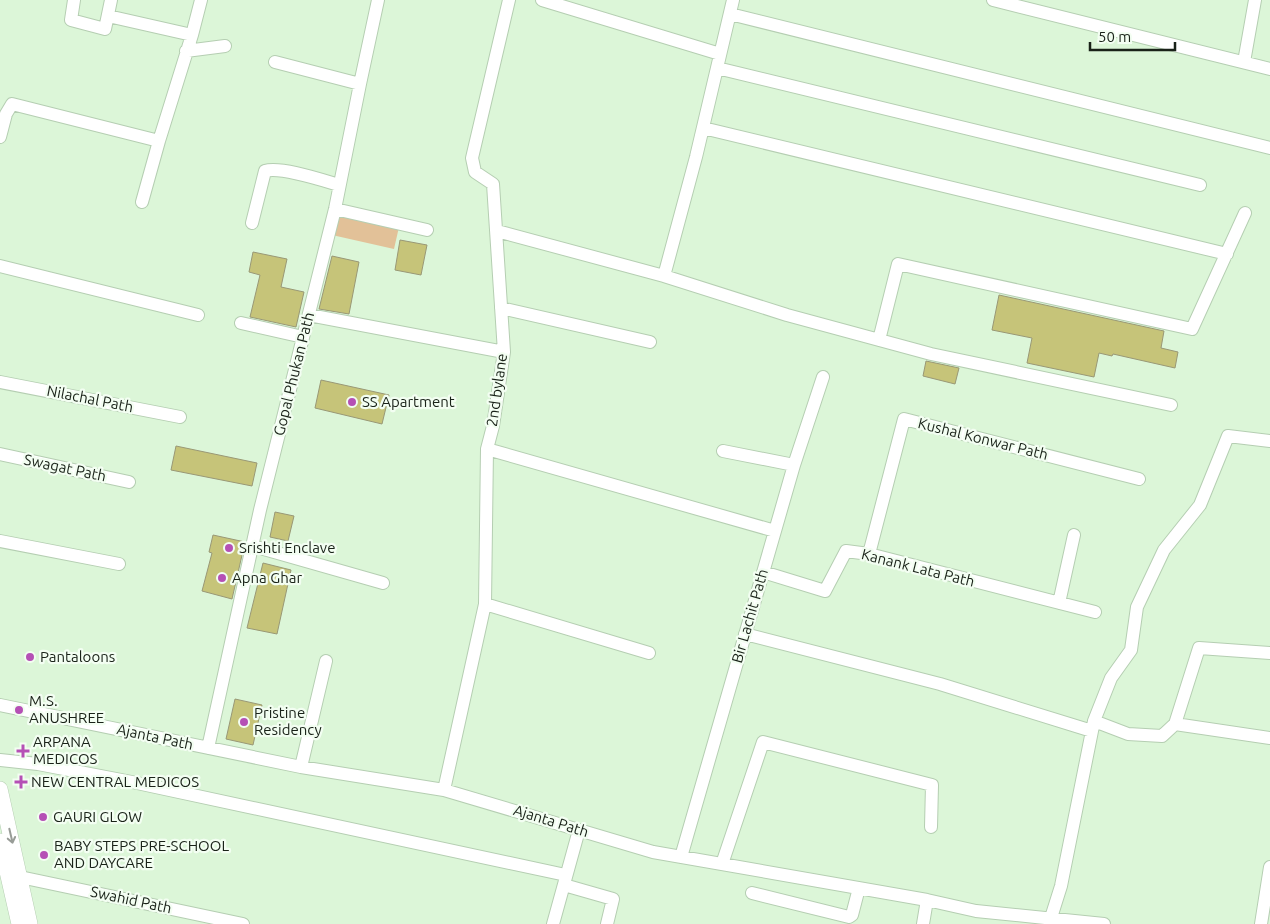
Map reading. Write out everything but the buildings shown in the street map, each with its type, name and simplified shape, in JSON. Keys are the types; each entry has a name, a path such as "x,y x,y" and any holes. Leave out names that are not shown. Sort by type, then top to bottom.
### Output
{"main road":[{"path":"0,789 30,924"},
{"path":"0,841 19,924"}],"street":[{"path":"74,0 71,20 105,29 111,0"},
{"path":"142,202 192,34 200,0"},
{"name":"Gopal Phukan Path","path":"208,748 253,546 335,209 378,0"},
{"name":"2nd bylane","path":"444,790 485,604 487,449 493,426 504,352 493,184 475,172 472,158 495,67 509,0"},
{"path":"542,0 720,54"},
{"path":"664,276 734,0"},
{"path":"993,0 1270,69"},
{"path":"1244,62 1255,0"},
{"path":"730,14 1270,148"},
{"path":"108,16 192,34"},
{"path":"186,51 225,46"},
{"path":"275,62 360,84"},
{"path":"717,68 1200,185"},
{"path":"0,138 6,114 12,104 159,141"},
{"path":"702,128 1227,254"},
{"path":"252,223 265,171 282,170 339,185"},
{"path":"335,209 427,230"},
{"path":"879,340 898,264 1192,329 1245,213"},
{"path":"497,231 664,276 787,315 932,354 1171,406"},
{"path":"0,266 198,315"},
{"path":"501,308 650,342"},
{"path":"309,315 504,352"},
{"path":"241,323 303,337"},
{"name":"Bir Lachit Path","path":"681,857 794,465 823,377"},
{"name":"Nilachal Path","path":"0,382 180,417"},
{"name":"Kushal Konwar Path","path":"869,554 904,419 1139,479"},
{"path":"1049,921 1061,886 1093,726 1111,678 1131,650 1137,607 1164,550 1200,505 1228,436 1270,441"},
{"path":"487,449 775,531"},
{"path":"723,451 794,465"},
{"name":"Swagat Path","path":"0,454 129,482"},
{"path":"1059,603 1074,535"},
{"path":"0,541 119,564"},
{"path":"253,546 383,583"},
{"name":"Kanank Lata Path","path":"763,572 825,591 846,551 869,554 1095,612"},
{"path":"485,604 649,653"},
{"path":"745,634 940,684 1093,726 1128,734 1162,736 1175,724 1200,648 1270,653"},
{"path":"301,766 326,661"},
{"name":"Ajanta Path","path":"0,705 301,766 444,790 653,852 927,900 976,911 1049,921 1104,924"},
{"path":"1175,724 1270,738"},
{"path":"722,864 763,742 932,785 931,827"},
{"path":"0,760 38,764 137,783 563,879 613,899 607,924"},
{"path":"553,924 563,879 579,830"},
{"path":"1261,924 1270,867"},
{"name":"Swahid Path","path":"20,877 243,924"},
{"path":"752,893 849,917 852,915 859,888"},
{"path":"923,924 927,900"}],"shaded area":[{"path":"337,213 399,227 394,249 332,235"}],"place":[{"name":"SS Apartment","path":"352,402"},
{"name":"Srishti Enclave","path":"229,548"},
{"name":"Apna Ghar","path":"222,578"},
{"name":"Pantaloons","path":"30,657"},
{"name":"M.S. ANUSHREE","path":"19,710"},
{"name":"Pristine Residency","path":"244,722"},
{"name":"ARPANA MEDICOS","path":"23,751"},
{"name":"NEW CENTRAL MEDICOS","path":"21,782"},
{"name":"GAURI GLOW","path":"43,817"},
{"name":"BABY STEPS PRE-SCHOOL AND DAYCARE","path":"44,855"}]}
